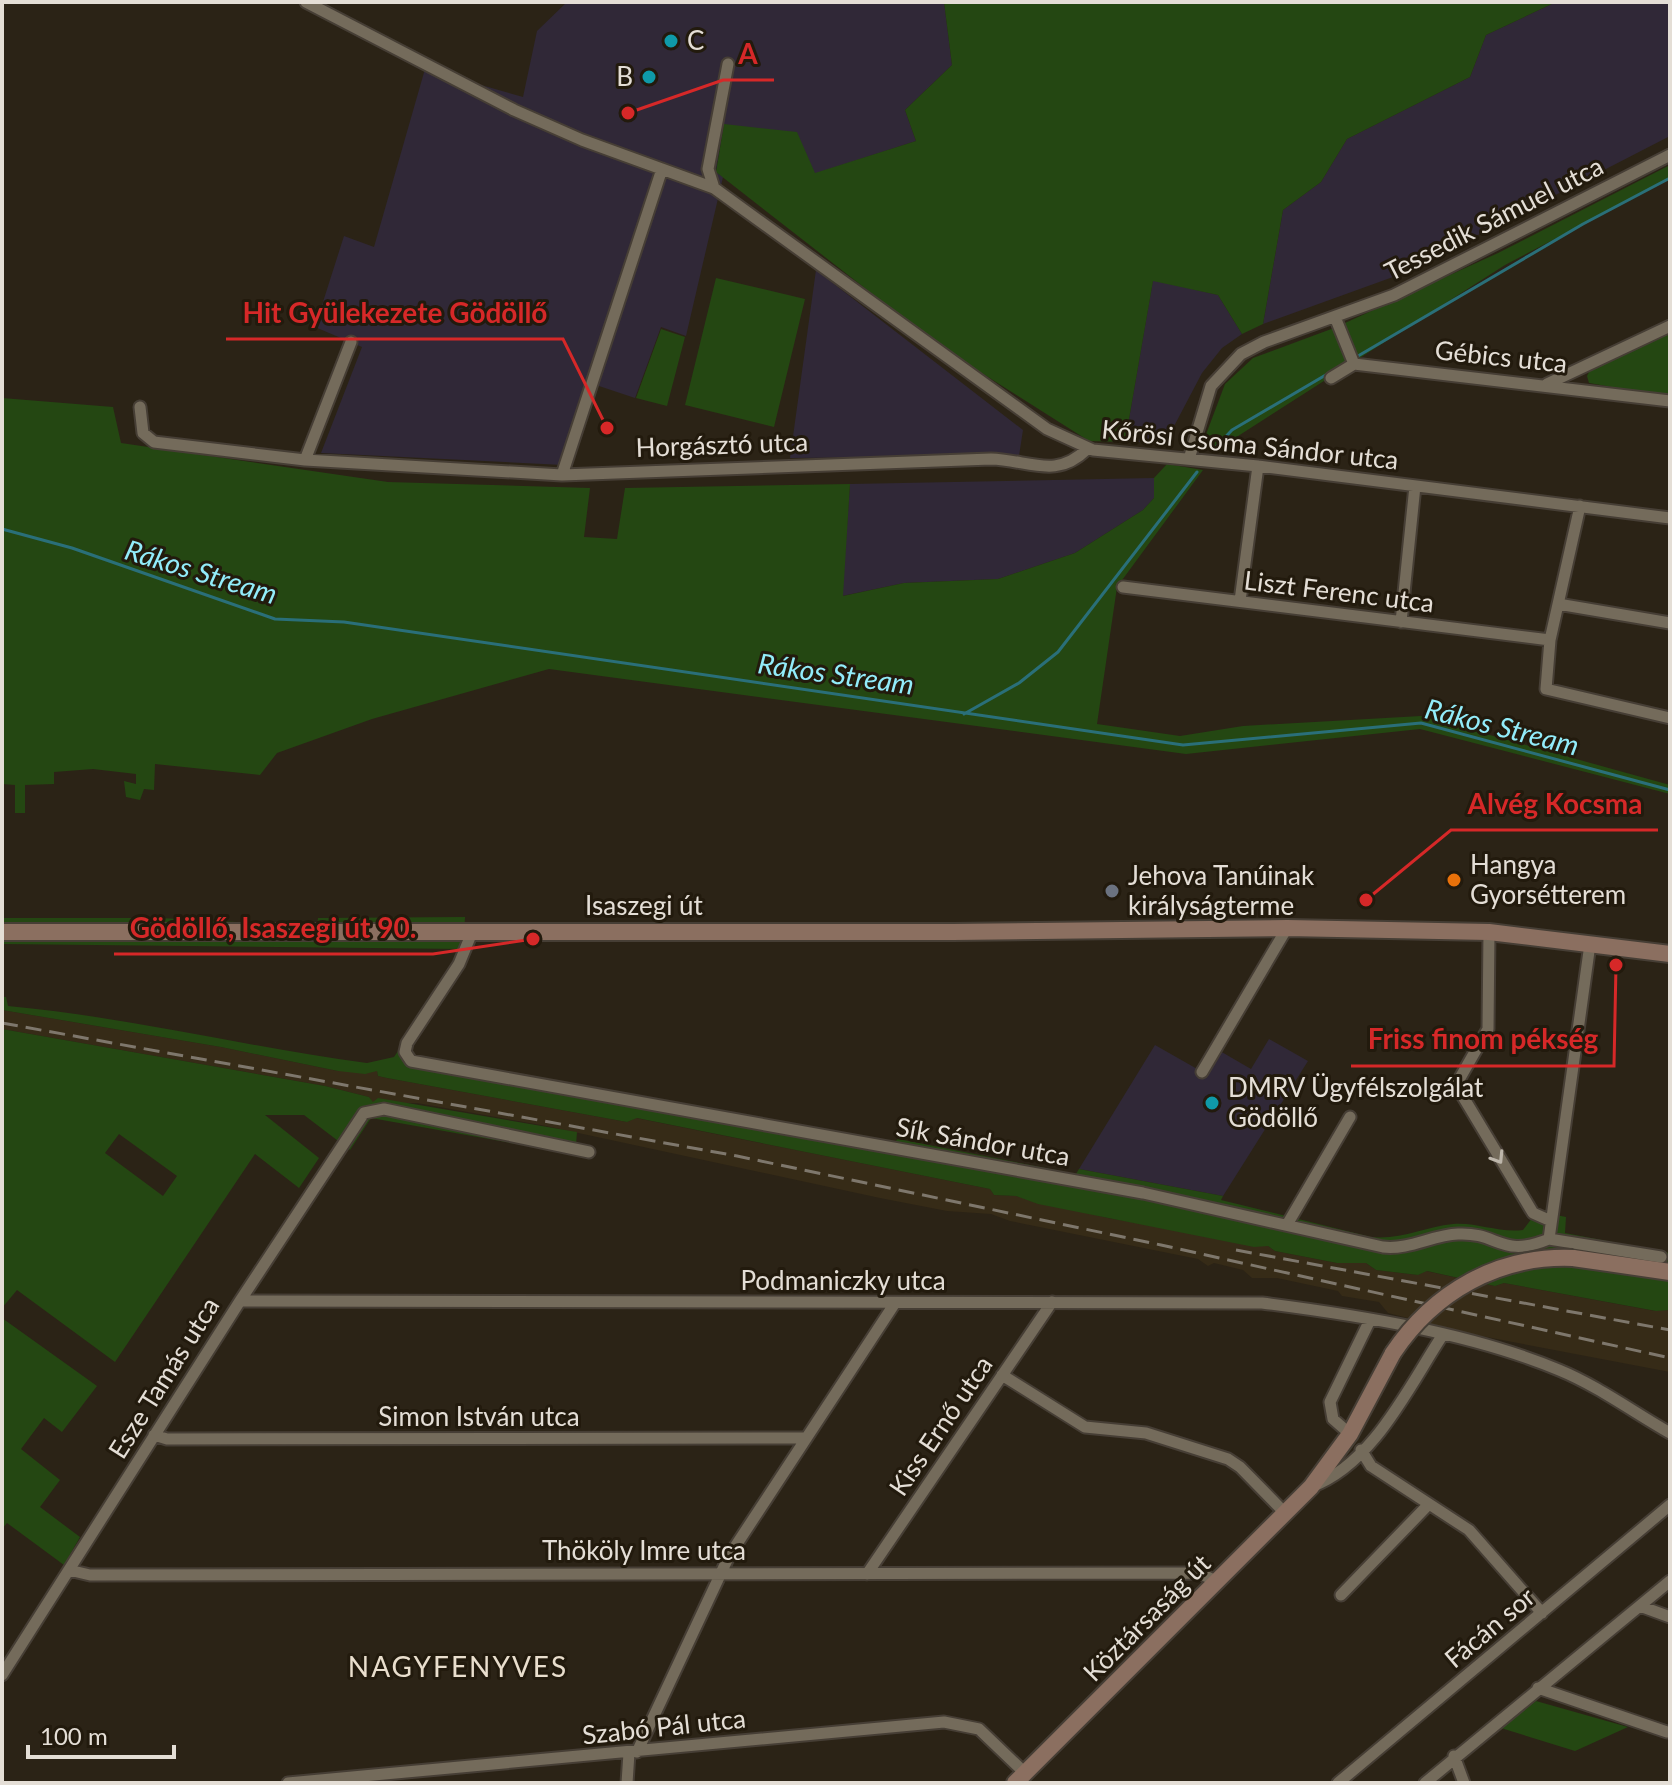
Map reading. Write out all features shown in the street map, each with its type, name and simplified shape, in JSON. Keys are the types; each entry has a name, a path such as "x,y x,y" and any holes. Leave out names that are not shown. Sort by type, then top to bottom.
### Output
{"main road":[{"name":"Isaszegi út","path":"2,932 953,932 1287,928 1489,932 1670,954"},
{"name":"Köztársaság út","path":"1020,1778 1311,1487 1350,1434 1393,1353 1426,1312 1470,1281 1529,1260 1573,1258 1670,1272"}],"street":[{"name":"Kőrösi Csoma Sándor utca","path":"306,2 514,110 714,188 1047,429 1087,449 1258,466 1670,518"},
{"path":"714,188 708,169 728,64"},
{"name":"Tessedik Sámuel utca","path":"1189,459 1207,396 1229,363 1264,342 1394,295 1670,155"},
{"path":"562,475 662,169"},
{"path":"1331,378 1354,364 1335,317"},
{"path":"1547,384 1670,326"},
{"path":"305,460 351,342"},
{"name":"Gébics utca","path":"1354,364 1547,384 1670,401"},
{"name":"Horgásztó utca","path":"140,407 143,433 149,441 305,460 562,475 977,459 1005,459 1057,468 1076,460 1087,449"},
{"path":"1240,601 1258,466"},
{"path":"1401,622 1415,486"},
{"path":"1580,506 1550,640 1546,689 1670,718"},
{"name":"Liszt Ferenc utca","path":"1123,587 1550,640"},
{"path":"1558,604 1670,623"},
{"path":"1202,1072 1287,928"},
{"name":"Sík Sándor utca","path":"473,930 459,964 407,1043 406,1055 414,1062 968,1160 1288,1223 1394,1248 1454,1234 1472,1235 1520,1249 1549,1239"},
{"path":"1489,932 1488,1029 1456,1085 1533,1213 1551,1221"},
{"path":"1590,944 1549,1239 1661,1257"},
{"name":"Esze Tamás utca","path":"2,1675 240,1301 368,1110 384,1109 589,1152"},
{"path":"1288,1223 1350,1117"},
{"name":"Podmaniczky utca","path":"240,1301 1246,1302 1370,1320 1477,1342 1561,1371 1670,1433"},
{"name":"Kiss Ernő utca","path":"867,1574 1052,1302"},
{"path":"627,1783 633,1752 729,1556 895,1303"},
{"path":"1350,1434 1335,1422 1329,1406 1370,1320"},
{"name":"Köztársaság út","path":"1311,1487 1333,1477 1361,1450 1389,1417 1442,1336"},
{"path":"1002,1375 1085,1427 1138,1431 1228,1459 1240,1467 1285,1513"},
{"name":"Simon István utca","path":"154,1435 167,1439 805,1438"},
{"path":"1361,1450 1371,1466 1478,1539 1542,1613"},
{"path":"1341,1595 1429,1504"},
{"name":"Fácán sor","path":"1338,1783 1670,1505"},
{"name":"Thököly Imre utca","path":"69,1570 90,1575 1199,1573 1218,1582"},
{"path":"1425,1783 1670,1581"},
{"path":"1640,1606 1670,1617"},
{"path":"1538,1688 1667,1732"},
{"name":"Szabó Pál utca","path":"288,1783 944,1722 979,1729 1020,1778"},
{"path":"1454,1756 1464,1783"}],"shaded area":[{"path":"567,2 944,2 952,65 905,110 916,141 814,174 724,124 716,171 723,177 686,336 661,327 635,398 596,385 563,465 321,453 362,347 315,327 344,236 374,247 425,69 523,97 537,31"},
{"path":"1556,2 1670,2 1670,136 1404,273 1263,324 1283,210 1321,182 1347,139 1470,77 1486,35"},
{"path":"816,270 1023,430 1019,456 790,458"},
{"path":"1153,280 1218,295 1242,334 1222,348 1202,373 1172,430 1171,442 1125,442"},
{"path":"1154,478 1154,498 1143,510 1075,553 998,579 904,583 842,596 850,484"},
{"path":"2,1010 221,1047 338,1071 377,1071 378,1076 387,1078 627,1122 636,1118 990,1189 994,1195 1016,1196 1108,1218 1268,1246 1275,1251 1337,1263 1366,1263 1376,1270 1418,1275 1426,1271 1495,1286 1504,1283 1655,1311 1670,1310 1670,1372 1476,1335 1388,1313 1379,1302 1342,1296 1338,1291 1277,1278 1252,1278 1243,1270 1214,1263 1208,1266 1198,1259 1010,1221 991,1214 947,1211 546,1126 417,1103 373,1103 369,1097 325,1086 2,1029"},
{"path":"1269,1039 1308,1061 1223,1196 1079,1169 1155,1045 1206,1074 1220,1051 1251,1069"}],"green space":[{"path":"944,2 1556,2 1486,35 1470,77 1347,139 1321,182 1283,210 1263,324 1242,334 1218,295 1153,281 1125,442 1089,441 939,346 716,172 724,124 797,132 815,173 916,141 905,110 952,65"},
{"path":"1670,165 1670,179 1505,265 1221,447 1202,445 1225,384 1253,358 1334,328 1498,253"},
{"path":"716,278 805,299 774,427 685,405"},
{"path":"661,329 685,337 667,406 636,398"},
{"path":"1670,331 1670,397 1589,383 1587,376 1591,368"},
{"path":"2,398 113,407 121,443 388,482 590,488 584,537 617,539 625,488 850,484 843,596 904,583 998,579 1075,553 1143,510 1154,498 1154,478 1167,464 1203,470 1117,587 1097,724 1180,736 1243,726 1421,716 1670,785 1670,794 1420,729 1186,754 549,669 372,719 277,753 260,775 155,764 154,790 144,789 140,800 126,797 124,781 136,784 136,774 93,769 54,772 54,784 25,785 25,813 15,813 15,785 2,784"},
{"path":"465,917 463,949 2,944 2,918 160,918 317,926 318,918"},
{"path":"2,997 6,997 8,1006 98,1017 367,1063 394,1057 398,1051 422,1059 893,1143 898,1139 1076,1174 1079,1169 1223,1196 1221,1200 1371,1237 1392,1237 1453,1224 1523,1230 1532,1218 1526,1209 1566,1217 1565,1233 1670,1253 1670,1310 1656,1311 1504,1283 1495,1286 1427,1271 1418,1275 1376,1270 1366,1263 1337,1263 1275,1251 1268,1246 1254,1247 1038,1204 1016,1196 994,1195 990,1189 637,1118 627,1122 387,1078 378,1076 377,1071 365,1074 338,1071 221,1047 2,1010"},
{"path":"2,1029 325,1086 369,1097 373,1102 378,1098 577,1132 576,1145 589,1157 371,1118 350,1150 304,1115 265,1115 319,1158 299,1188 255,1154 115,1362 17,1290 2,1308","holes":["119,1134 177,1176 163,1196 105,1153"]},
{"path":"2,1318 97,1386 62,1432 44,1418 21,1449 60,1480 40,1507 80,1537 64,1565 7,1523 2,1529"},
{"path":"1536,1701 1628,1727 1575,1751 1501,1728"}],"waterway":[{"path":"1358,356 1583,224 1670,178"},
{"path":"1217,446 1232,430 1341,366"},
{"path":"964,714 1019,683 1058,652 1197,472"},
{"name":"Rákos Stream","path":"2,529 72,548 275,619 344,622 1183,745 1421,723 1670,790"}],"railway":[{"path":"2,1023 737,1156 1161,1245 1670,1358"},
{"path":"1236,1250 1670,1330"}],"place":[{"name":"C","path":"671,41"},
{"name":"B","path":"649,77"},
{"name":"A","path":"628,113"},
{"name":"Hit Gyülekezete Gödöllő","path":"607,428"},
{"name":"Hangya Gyorsétterem","path":"1454,880"},
{"name":"Jehova Tanúinak királyságterme","path":"1112,891"},
{"name":"Alvég Kocsma","path":"1366,900"},
{"name":"Gödöllő, Isaszegi út 90.","path":"533,939"},
{"name":"Friss finom pékség","path":"1616,965"},
{"name":"DMRV Ügyfélszolgálat Gödöllő","path":"1212,1103"}],"district":[{"name":"NAGYFENYVES","path":"458,1667"}]}
